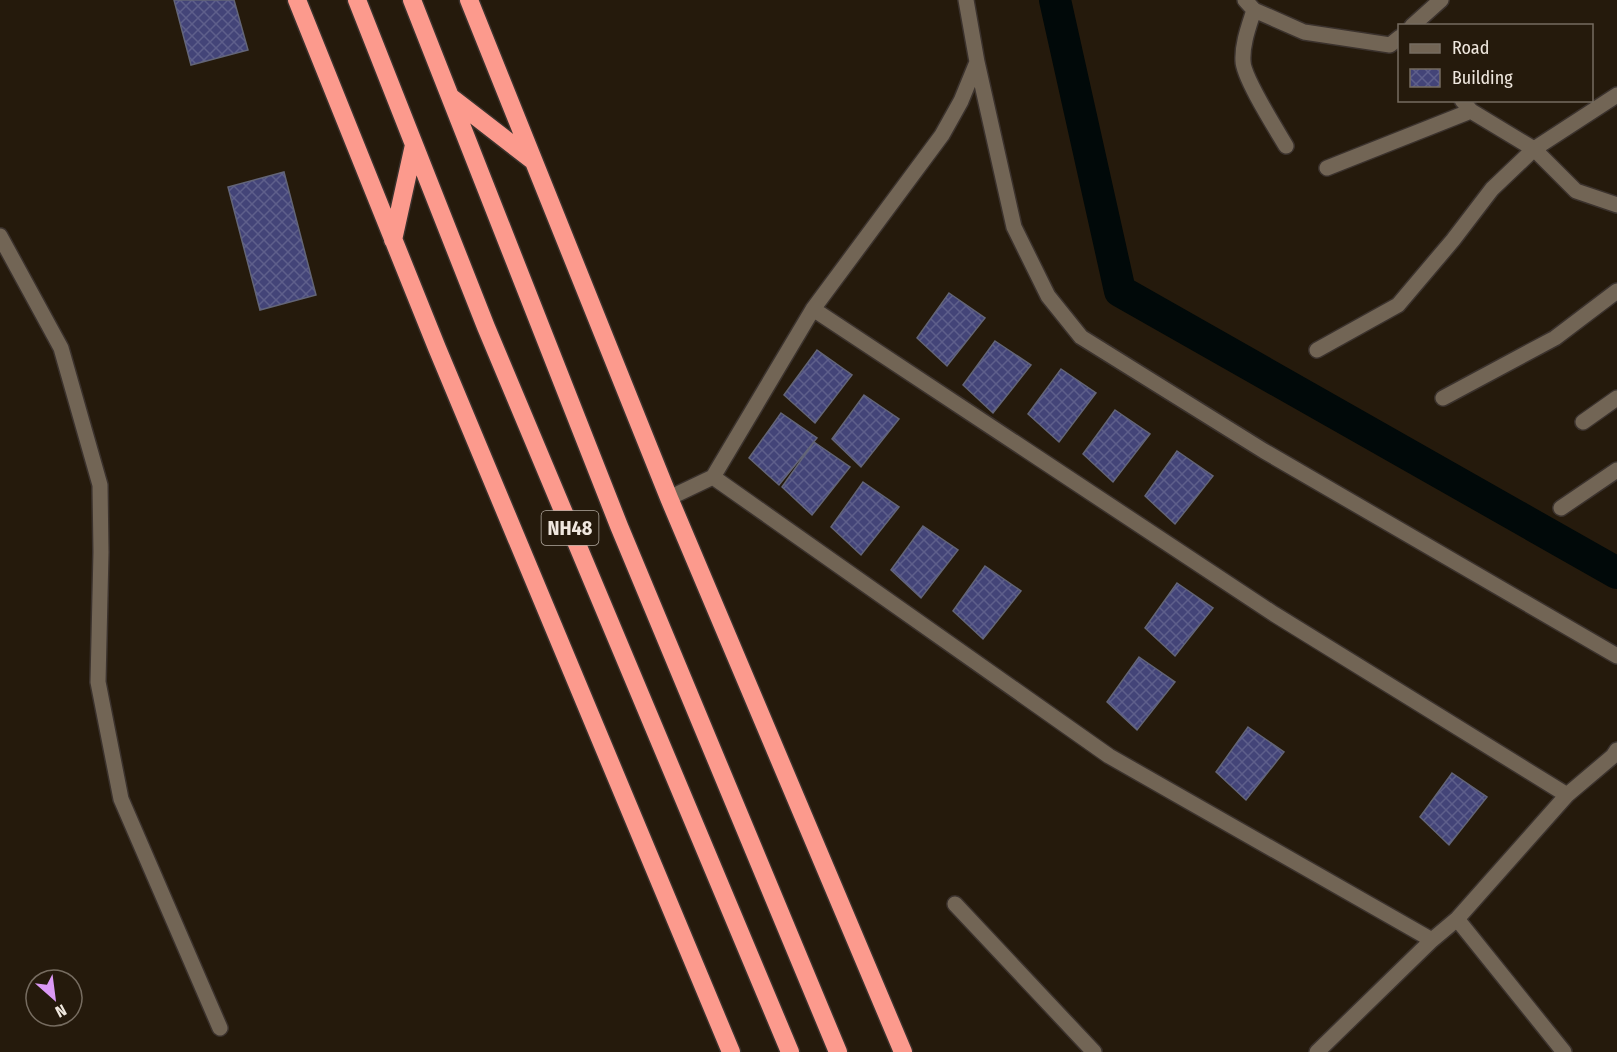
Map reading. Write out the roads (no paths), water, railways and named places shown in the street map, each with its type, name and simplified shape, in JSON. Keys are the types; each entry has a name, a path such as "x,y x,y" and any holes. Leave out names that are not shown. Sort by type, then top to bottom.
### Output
{"highway":[{"path":"297,0 441,359 731,1052"},
{"name":"NH48","path":"357,0 486,327 790,1052"},
{"name":"NH48","path":"412,0 619,526 838,1052"},
{"path":"469,0 669,498 903,1052"},
{"path":"450,97 533,160"},
{"path":"393,240 414,144"}],"street":[{"path":"966,0 977,62 1014,227 1048,296 1081,338 1264,451 1617,656"},
{"path":"1414,24 1441,0"},
{"path":"1286,146 1250,81 1243,63 1249,5 1304,32 1396,44"},
{"path":"669,498 713,477 813,309 942,135 961,101 977,62"},
{"path":"1317,350 1398,305 1453,240 1492,189 1534,149 1617,95"},
{"path":"1327,168 1467,106 1534,149 1576,191 1617,206"},
{"path":"0,236 61,348 100,485 98,682 121,799 220,1028"},
{"path":"1443,398 1556,338 1617,291"},
{"path":"813,309 1274,614 1567,795"},
{"path":"1583,422 1617,398"},
{"path":"1561,508 1617,470"},
{"path":"713,477 1109,756 1432,940"},
{"path":"1317,1052 1432,940 1457,919 1567,795 1617,750"},
{"path":"955,904 1094,1052"},
{"path":"1457,919 1564,1052"}],"waterway":[{"path":"1055,0 1120,291 1617,573"}]}
